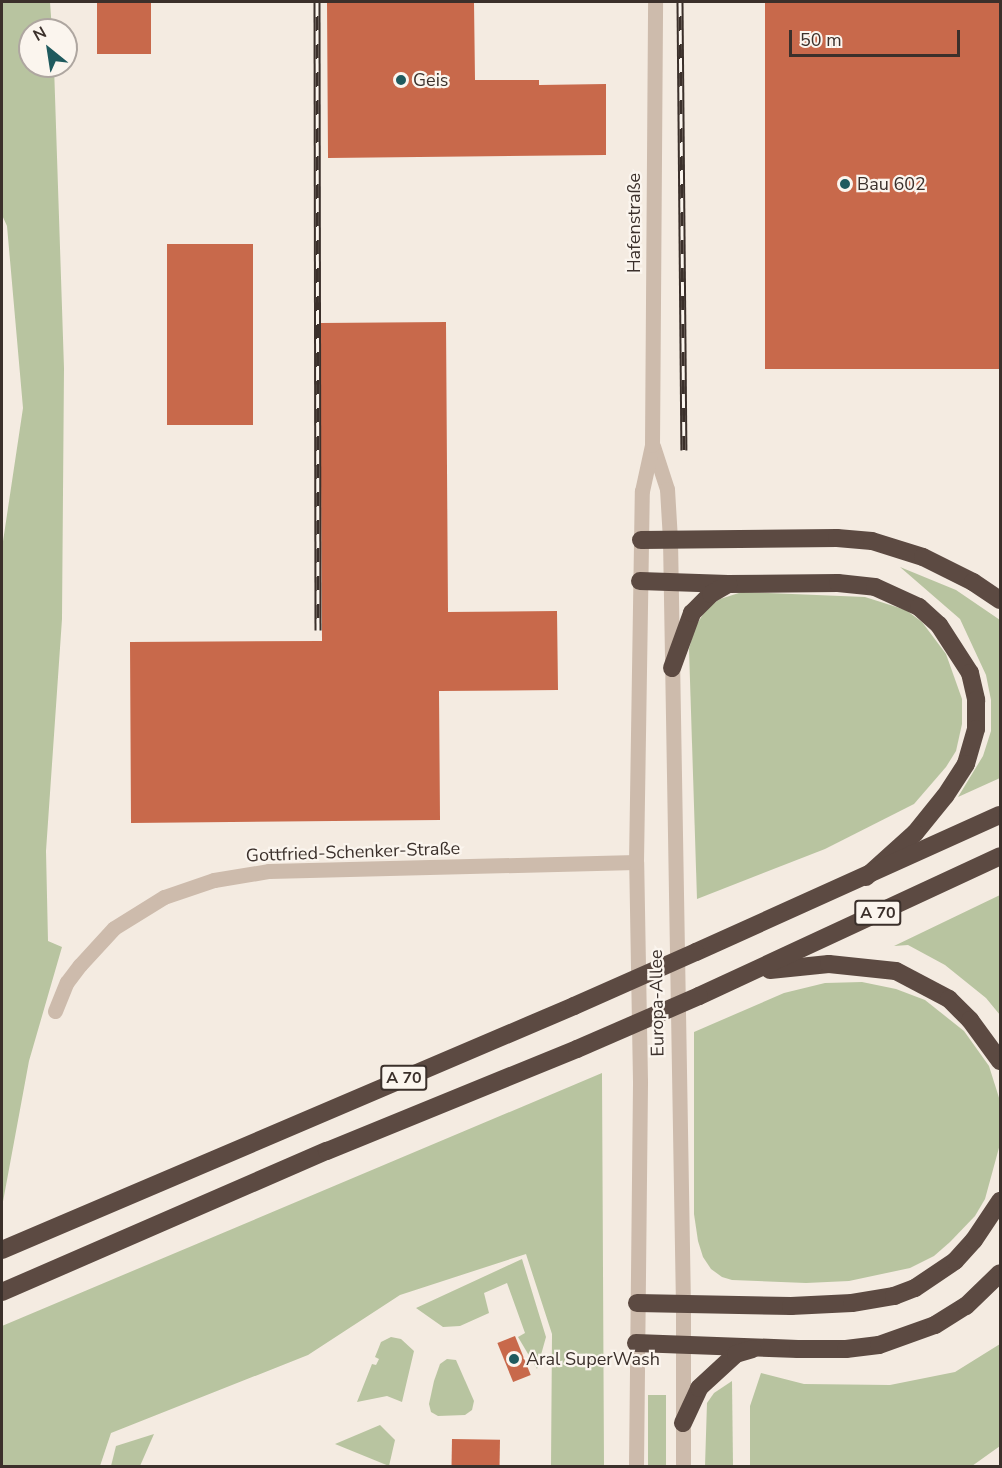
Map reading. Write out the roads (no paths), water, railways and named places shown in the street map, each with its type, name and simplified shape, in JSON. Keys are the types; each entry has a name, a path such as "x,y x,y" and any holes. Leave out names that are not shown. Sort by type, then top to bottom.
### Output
{"highway":[{"path":"641,540 837,538 872,541 923,557 973,582 1000,600"},
{"path":"640,581 728,584 838,583 875,588 919,607 939,625 970,672 976,700 976,729 966,764 945,796 915,833 866,877"},
{"path":"672,668 692,613 711,594 728,584"},
{"name":"A 70","path":"2,1250 574,1006 1000,815"},
{"name":"A 70","path":"2,1292 327,1151 577,1049 699,996 1000,856"},
{"path":"756,971 829,964 896,971 949,999 970,1020 1000,1061"},
{"path":"637,1303 790,1306 852,1303 894,1296 915,1288 955,1261 974,1240 1000,1201"},
{"path":"636,1343 846,1349 879,1345 935,1325 966,1306 1000,1273"},
{"path":"683,1423 699,1388 717,1369 736,1354 759,1347"}],"street":[{"name":"Hafenstraße","path":"641,540 642,491 652,445 655,2"},
{"name":"Hafenstraße","path":"652,445 668,489 670,539"},
{"name":"Europa-Allee","path":"670,539 683,1305 683,1467"},
{"name":"Europa-Allee","path":"636,1467 640,1081 636,862 641,540"},
{"name":"Gottfried-Schenker-Straße","path":"55,1011 67,982 114,928 164,897 214,880 269,871 636,862"}],"railway":[{"path":"317,2 318,630"},
{"path":"680,2 684,450"}],"place":[{"name":"Geis","path":"401,80"},
{"name":"Bau 602","path":"845,184"},
{"name":"Aral SuperWash","path":"514,1359"}]}
